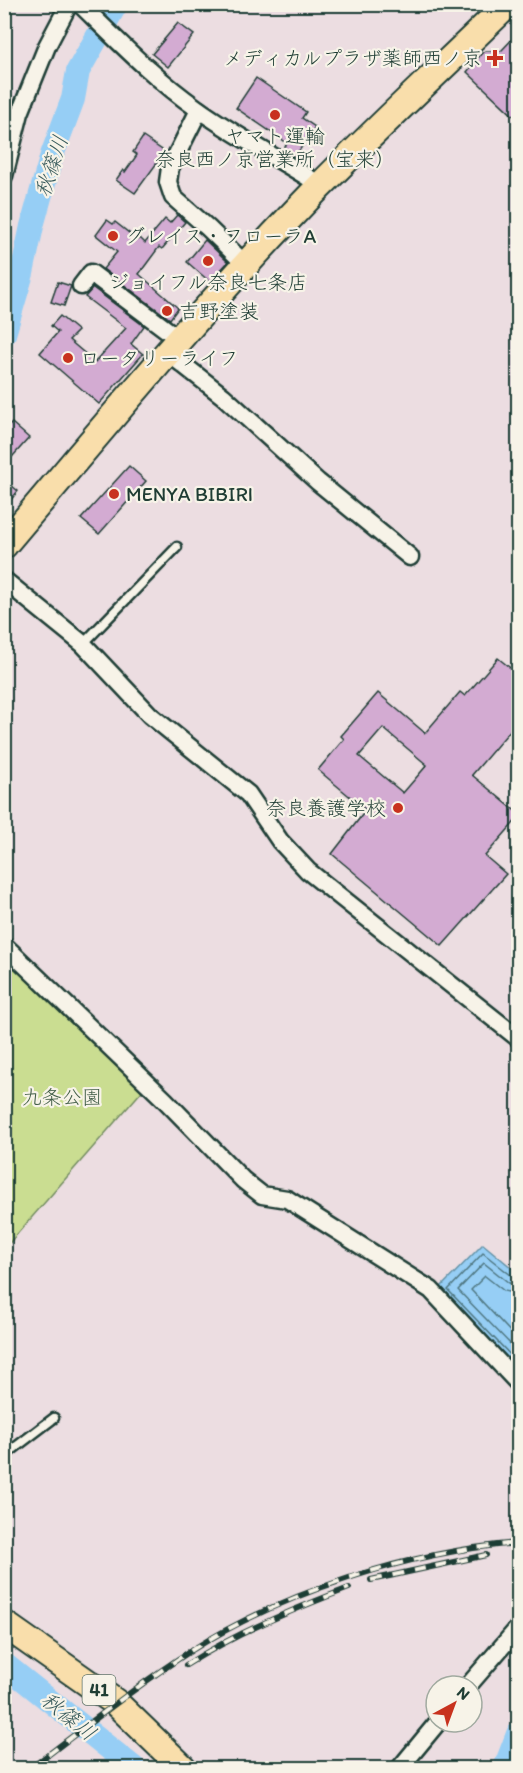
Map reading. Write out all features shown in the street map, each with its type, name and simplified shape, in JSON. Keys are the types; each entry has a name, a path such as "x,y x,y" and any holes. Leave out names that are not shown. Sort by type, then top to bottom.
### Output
{"main road":[{"path":"4,544 173,346 246,265 319,187 508,4"},
{"name":"41","path":"4,1623 115,1702 183,1768"}],"street":[{"path":"4,176 20,113 46,46 77,5 127,51 199,110 309,178 319,187"},
{"path":"199,110 170,168 168,183 173,197 246,265"},
{"path":"89,273 173,346 223,396 318,482 410,557"},
{"path":"4,580 83,644 150,715 248,794 280,841 308,871 519,1038"},
{"path":"4,945 166,1101 243,1180 262,1195 287,1199 431,1290 519,1383"},
{"path":"479,1674 519,1628"},
{"path":"400,1768 428,1734"}],"lane":[{"path":"83,644 177,547"},
{"path":"4,1456 54,1418"}],"green space":[{"name":"九条公園","path":"5,959 142,1091 5,1248"}],"water":[{"path":"483,1244 518,1273 518,1372 438,1290"}],"building":[{"path":"178,23 194,35 168,67 152,54"},
{"path":"519,32 519,121 467,72 482,53 501,51"},
{"name":"ヤマト運輸 奈良西ノ京営業所（宝来）","path":"256,78 306,112 302,118 315,127 295,157 284,149 287,143 236,108"},
{"path":"143,137 165,152 135,193 116,180 137,155 133,152"},
{"path":"177,215 185,222 162,249 159,247 139,274 178,308 170,319 103,269 117,252 96,235 107,220 113,224 115,222 145,243 165,219 170,223"},
{"name":"ジョイフル奈良七条店","path":"205,240 228,262 210,282 187,262"},
{"path":"58,282 71,286 64,306 51,302"},
{"name":"ロータリーライフ","path":"93,288 144,326 131,344 143,354 99,404 40,353 58,332 51,326 60,316 78,331 69,340 95,362 126,328 85,297"},
{"path":"12,423 29,438 4,466 4,431"},
{"path":"129,466 146,481 99,534 81,519"},
{"path":"4,479 18,491 4,508"},
{"path":"498,658 519,675 519,720 472,775 519,814 519,817 485,856 506,874 442,946 332,854 366,810 318,770 344,739 341,736 378,693 425,733 460,692 465,696","holes":["383,728 427,765 403,793 359,756"]}],"waterway":[{"name":"秋篠川","path":"4,334 52,155 73,99 78,71 116,4"},
{"name":"秋篠川","path":"4,1664 134,1768"},
{"path":"505,1768 518,1734"}],"railway":[{"path":"31,1768 171,1664 229,1629 267,1610 349,1578 392,1565 434,1555 518,1543"},
{"path":"371,1580 486,1555"},
{"path":"186,1665 266,1622 349,1588"}],"place":[{"name":"メディカルプラザ薬師西ノ京","path":"495,58"},
{"name":"ヤマト運輸 奈良西ノ京営業所（宝来）","path":"275,115"},
{"name":"グレイス・フローラA","path":"113,236"},
{"name":"ジョイフル奈良七条店","path":"208,261"},
{"name":"吉野塗装","path":"167,311"},
{"name":"ロータリーライフ","path":"68,358"},
{"name":"MENYA BIBIRI","path":"114,494"},
{"name":"奈良養護学校","path":"398,808"}]}
